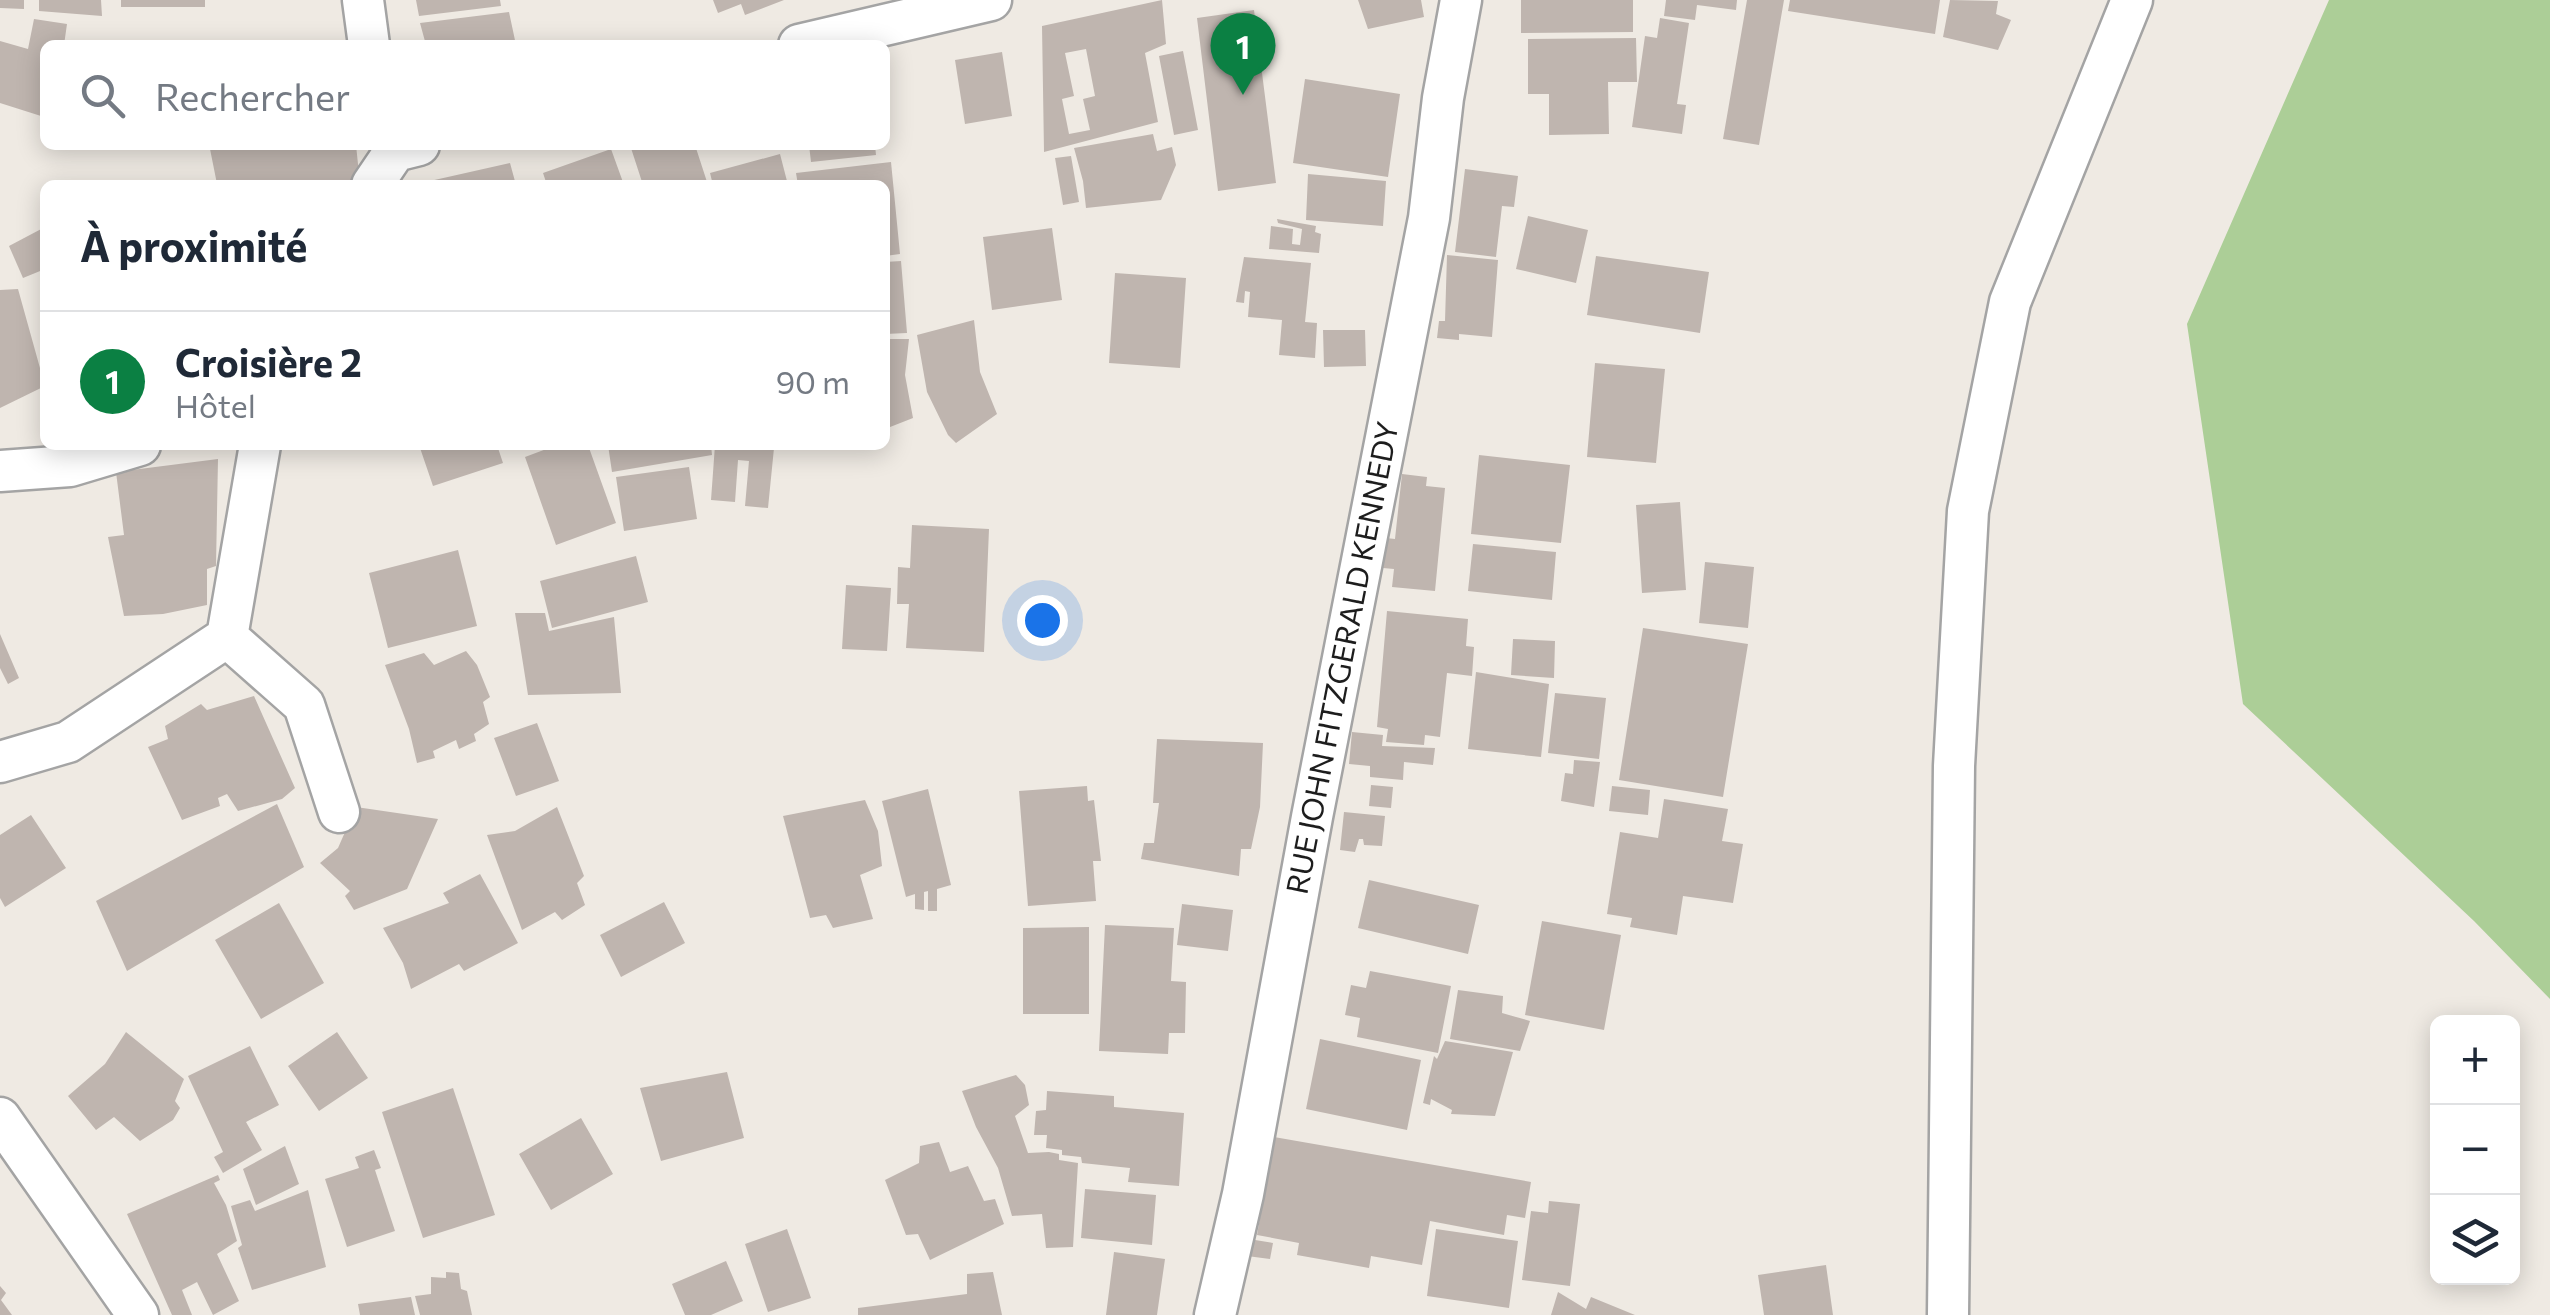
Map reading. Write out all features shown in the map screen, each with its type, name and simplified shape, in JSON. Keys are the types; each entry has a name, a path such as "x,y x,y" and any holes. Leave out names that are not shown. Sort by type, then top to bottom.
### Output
{"street":[{"path":"363,0 369,40"},
{"name":"RUE JOHN FITZGERALD KENNEDY","path":"1215,1315 1243,1194 1429,218 1443,98 1460,0"},
{"path":"1948,1315 1954,766 1968,511 2010,302 2132,0"},
{"path":"818,40 966,2"},
{"path":"376,180 401,150"},
{"path":"0,472 70,466 123,450"},
{"path":"0,762 68,742 227,636 259,450"},
{"path":"227,636 304,705 339,812"},
{"path":"0,1118 138,1315"}],"green space":[{"path":"2329,0 2550,0 2550,999 2474,921 2243,704 2187,324"}],"building":[{"path":"0,0 24,0 24,9 0,8"},
{"path":"39,0 101,0 102,16 39,11"},
{"path":"121,0 205,0 205,7 121,7"},
{"path":"416,0 500,0 501,6 419,16"},
{"path":"713,0 784,0 745,15 741,4 718,13"},
{"path":"1162,0 1166,44 1145,53 1158,122 1044,152 1042,26","holes":["1086,49 1095,96 1083,99 1090,130 1069,134 1062,99 1074,96 1065,53"]},
{"path":"1358,0 1421,0 1424,17 1368,29"},
{"path":"1521,0 1633,0 1633,32 1521,33"},
{"path":"1666,0 1737,0 1736,10 1697,5 1695,20 1664,16"},
{"path":"1747,0 1784,0 1759,145 1723,139"},
{"path":"1790,0 1940,0 1935,34 1788,11"},
{"path":"1950,0 1998,1 1996,14 2011,20 1998,50 1943,37"},
{"path":"1254,10 1276,183 1218,191 1197,18"},
{"path":"509,12 515,40 425,40 420,23"},
{"path":"1660,18 1689,23 1677,104 1686,105 1682,134 1632,127 1645,36 1657,38"},
{"path":"34,19 67,24 65,40 40,40 40,116 0,103 0,41 28,49"},
{"path":"1636,38 1637,82 1608,82 1609,134 1549,135 1549,94 1528,94 1528,39"},
{"path":"1183,51 1198,130 1174,135 1159,56"},
{"path":"1002,52 1012,116 965,124 955,60"},
{"path":"1305,79 1400,94 1388,177 1293,163"},
{"path":"1153,134 1157,151 1172,147 1176,165 1161,200 1086,208 1074,148"},
{"path":"210,150 357,150 360,180 216,180"},
{"path":"611,150 622,180 545,180 543,173"},
{"path":"632,150 697,150 706,180 641,180"},
{"path":"810,150 876,150 876,155 811,162"},
{"path":"780,154 787,180 712,180 710,173"},
{"path":"1071,156 1079,202 1063,205 1055,158"},
{"path":"891,162 900,254 890,255 890,180 797,180 796,173"},
{"path":"510,163 515,180 434,180"},
{"path":"1465,169 1518,176 1514,207 1502,206 1496,257 1455,252"},
{"path":"1308,174 1386,181 1383,226 1306,220"},
{"path":"1528,216 1588,230 1576,283 1516,269"},
{"path":"1277,219 1316,226 1315,232 1321,234 1319,253 1269,249 1271,226 1293,229 1292,244 1300,245 1302,229 1278,223"},
{"path":"1052,228 1062,300 992,310 983,237"},
{"path":"40,230 40,271 23,278 9,246"},
{"path":"1447,255 1498,260 1492,337 1459,334 1459,340 1437,338 1439,321 1445,321"},
{"path":"1596,256 1709,272 1700,333 1587,315"},
{"path":"1244,257 1311,263 1305,322 1317,323 1315,358 1279,355 1282,320 1248,317 1250,292 1245,291 1244,303 1236,302"},
{"path":"901,261 907,333 890,334 890,262"},
{"path":"1115,273 1186,278 1180,368 1109,363"},
{"path":"18,289 40,368 40,388 0,408 0,290"},
{"path":"974,320 980,372 997,414 956,443 927,392 917,335"},
{"path":"1323,330 1365,330 1366,366 1324,367"},
{"path":"890,339 909,339 905,375 913,418 890,427"},
{"path":"1595,363 1665,369 1656,463 1587,457"},
{"path":"421,450 499,450 503,463 433,486"},
{"path":"544,450 590,450 616,523 556,545 525,457"},
{"path":"609,450 712,450 712,455 612,472"},
{"path":"715,450 774,450 768,508 745,506 749,461 738,460 735,502 711,500"},
{"path":"1479,455 1570,465 1561,543 1471,534"},
{"path":"218,459 216,566 207,569 207,605 163,614 124,616 108,537 124,535 116,472"},
{"path":"689,467 697,519 624,531 616,477"},
{"path":"1402,474 1427,477 1426,486 1445,488 1435,591 1392,587 1394,569 1383,568 1386,538 1395,539"},
{"path":"1680,502 1686,590 1642,593 1636,505"},
{"path":"912,525 989,529 984,652 906,648 909,604 897,604 898,567 910,568"},
{"path":"1473,544 1556,552 1552,600 1468,591"},
{"path":"458,550 477,626 388,648 369,573"},
{"path":"636,556 648,602 552,628 540,581"},
{"path":"1705,562 1754,567 1748,628 1699,623"},
{"path":"846,585 891,588 887,651 842,649"},
{"path":"1387,611 1468,619 1466,646 1474,647 1472,676 1447,673 1440,737 1425,735 1424,745 1386,742 1388,729 1377,727"},
{"path":"515,613 545,613 549,631 614,617 621,693 528,695"},
{"path":"1643,628 1748,644 1723,797 1619,780"},
{"path":"0,634 19,678 8,684 0,668"},
{"path":"1513,639 1555,641 1554,678 1511,675"},
{"path":"466,651 477,665 490,697 483,702 489,724 474,734 476,741 459,749 456,740 433,751 435,758 417,763 385,665 424,653 434,665"},
{"path":"1476,672 1549,684 1541,757 1468,749"},
{"path":"1555,693 1606,698 1599,759 1548,753"},
{"path":"254,696 295,788 282,799 238,811 227,794 218,798 220,806 182,820 148,747 168,739 165,726 201,704 207,710"},
{"path":"537,723 559,781 516,796 494,738"},
{"path":"1352,732 1383,735 1382,746 1435,748 1433,765 1404,762 1403,780 1370,777 1370,766 1349,764"},
{"path":"1157,739 1263,743 1260,807 1251,849 1241,849 1239,876 1141,859 1144,843 1154,843 1159,803 1153,803"},
{"path":"1574,760 1600,762 1594,807 1561,801 1565,773 1573,774"},
{"path":"1371,785 1393,787 1391,808 1369,806"},
{"path":"1087,786 1088,801 1094,800 1101,861 1093,861 1096,901 1028,906 1019,791"},
{"path":"1612,786 1650,790 1648,815 1609,811"},
{"path":"928,789 951,885 937,889 937,911 928,911 928,891 924,892 924,910 915,909 915,894 906,897 882,801"},
{"path":"1664,799 1728,809 1722,841 1743,844 1733,903 1683,896 1677,935 1630,927 1632,918 1607,914 1620,832 1658,838"},
{"path":"865,800 878,831 882,866 860,875 873,919 833,928 826,915 810,918 783,816"},
{"path":"277,804 304,867 127,971 96,901"},
{"path":"356,807 438,819 407,889 354,910 345,896 350,891 320,863 338,848"},
{"path":"557,807 584,876 577,883 585,905 562,920 555,912 522,930 487,835 515,831"},
{"path":"1344,812 1385,816 1382,846 1364,845 1363,839 1359,839 1355,852 1340,850"},
{"path":"31,815 66,868 5,907 0,898 0,835"},
{"path":"480,874 518,943 464,971 459,964 411,989 403,963 383,928 449,903 443,893"},
{"path":"1369,880 1479,905 1468,954 1358,928"},
{"path":"664,902 685,943 621,977 600,935"},
{"path":"279,903 324,983 261,1019 215,940"},
{"path":"1182,904 1233,910 1228,951 1177,945"},
{"path":"1542,921 1621,935 1604,1030 1525,1015"},
{"path":"1105,925 1174,928 1171,981 1186,982 1185,1033 1169,1033 1168,1054 1099,1051"},
{"path":"1089,927 1089,1014 1023,1014 1023,928"},
{"path":"1370,971 1451,986 1438,1053 1357,1037 1360,1018 1345,1015 1351,985 1366,988"},
{"path":"1458,990 1503,996 1502,1013 1530,1021 1520,1051 1450,1039"},
{"path":"126,1032 184,1079 175,1101 180,1108 173,1120 140,1141 114,1117 96,1130 68,1096 105,1064"},
{"path":"337,1032 368,1078 319,1111 288,1066"},
{"path":"1320,1039 1421,1060 1407,1130 1306,1109"},
{"path":"1445,1041 1513,1052 1495,1116 1451,1114 1452,1110 1431,1099 1430,1105 1423,1103 1434,1056 1437,1059"},
{"path":"250,1046 279,1105 246,1122 262,1150 223,1173 214,1157 223,1152 188,1076"},
{"path":"727,1072 744,1138 661,1161 640,1088"},
{"path":"1016,1075 1025,1085 1029,1105 1015,1116 1028,1153 1059,1154 1059,1160 1078,1163 1073,1247 1046,1248 1042,1214 1012,1216 998,1168 962,1091"},
{"path":"453,1088 495,1215 423,1238 382,1112"},
{"path":"1047,1091 1114,1096 1114,1107 1184,1113 1179,1186 1128,1182 1130,1168 1082,1163 1081,1157 1046,1148 1047,1135 1034,1135 1036,1111 1046,1110"},
{"path":"581,1118 613,1174 551,1210 519,1154"},
{"path":"1274,1137 1531,1182 1525,1218 1507,1215 1504,1235 1430,1221 1422,1265 1371,1256 1369,1268 1297,1255 1299,1243 1257,1235"},
{"path":"939,1142 950,1172 968,1166 984,1201 995,1199 1004,1224 930,1260 918,1234 906,1235 885,1180 919,1163 920,1146"},
{"path":"285,1146 299,1184 256,1205 243,1169"},
{"path":"374,1150 381,1168 375,1170 395,1231 347,1247 325,1179 359,1168 355,1157"},
{"path":"218,1175 220,1180 214,1183 226,1205 237,1241 217,1254 239,1301 213,1315 197,1282 182,1290 192,1315 172,1315 127,1214"},
{"path":"1085,1189 1156,1195 1152,1245 1081,1238"},
{"path":"308,1190 326,1267 252,1290 238,1248 242,1245 231,1206 250,1200 255,1211"},
{"path":"1549,1201 1580,1204 1570,1286 1522,1280 1531,1211 1548,1213"},
{"path":"787,1229 811,1298 768,1312 745,1244"},
{"path":"1436,1229 1518,1241 1509,1308 1427,1296"},
{"path":"1249,1239 1273,1243 1270,1259 1247,1256"},
{"path":"1114,1252 1165,1259 1157,1315 1106,1315"},
{"path":"726,1261 743,1301 711,1315 685,1315 672,1284"},
{"path":"1826,1265 1833,1315 1764,1315 1758,1275"},
{"path":"446,1272 459,1273 472,1315 420,1315 415,1296 431,1294 431,1277 446,1278"},
{"path":"993,1272 1002,1315 858,1315 858,1308 967,1294 967,1274"},
{"path":"0,1286 6,1293 1,1300 12,1315 0,1315"},
{"path":"1558,1292 1586,1309 1591,1297 1635,1315 1551,1315"},
{"path":"411,1297 415,1315 360,1315 358,1304"}],"place":[{"name":"Croisière 2","path":"1243,95"}]}
